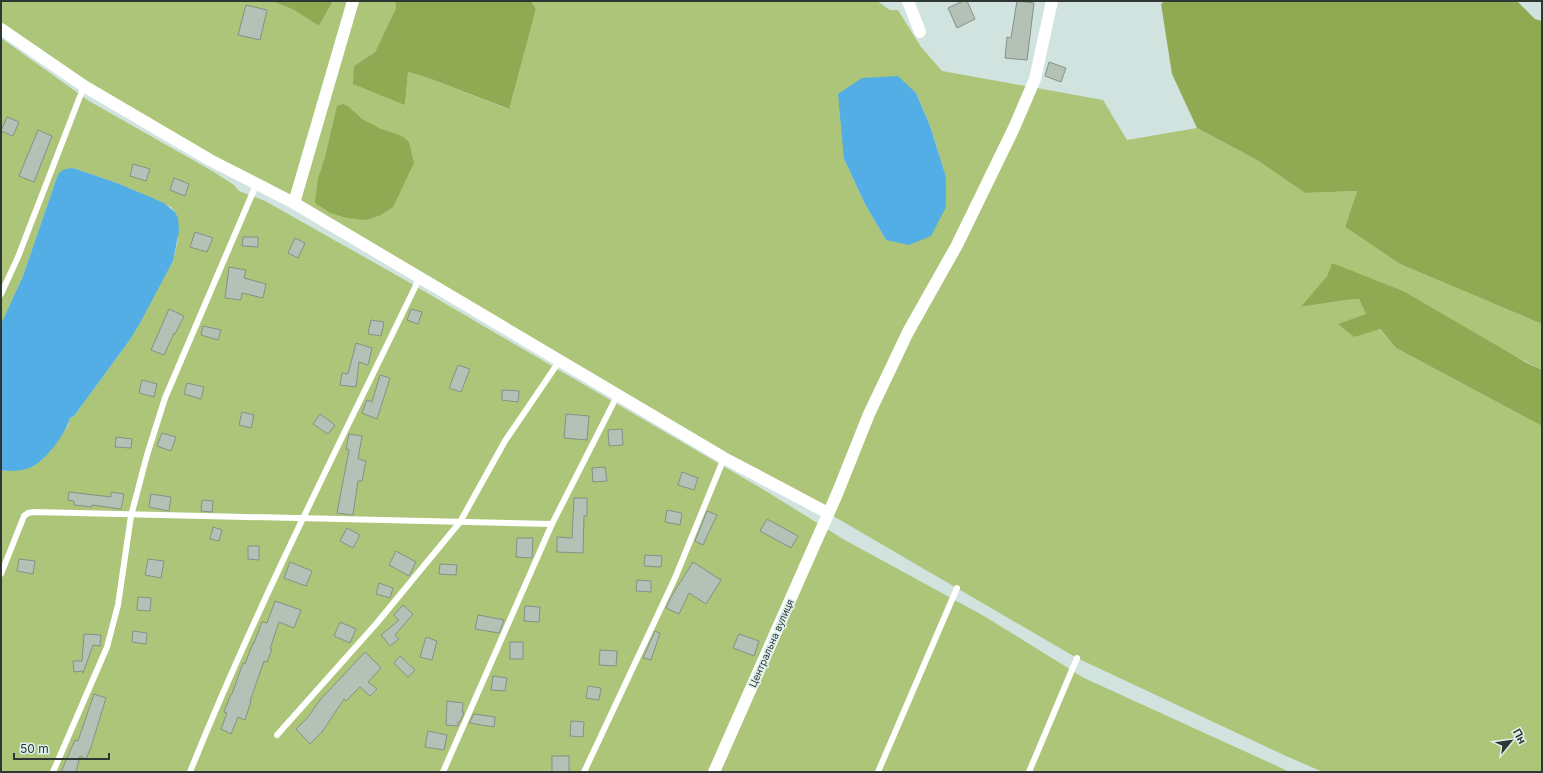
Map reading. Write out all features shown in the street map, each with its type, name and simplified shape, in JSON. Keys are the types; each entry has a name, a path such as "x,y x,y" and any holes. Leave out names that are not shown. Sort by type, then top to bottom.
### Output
{"street":[{"path":"294,203 353,1"},
{"path":"908,1 920,32"},
{"name":"Центральна вулиця","path":"714,772 828,513 875,400 908,332 957,245 1014,128 1035,79 1052,1"},
{"path":"1,29 84,86 210,160 256,185 294,203 724,458 828,513"}],"lane":[{"path":"1,294 18,258 84,86"},
{"path":"54,772 107,647 118,605 131,516 147,455 165,398 256,185"},
{"path":"190,772 215,709 303,519 420,277"},
{"path":"277,735 376,624 460,522 505,441 560,360"},
{"path":"443,772 552,524 618,394"},
{"path":"584,772 675,578 724,458"},
{"path":"1,574 24,516 28,513 34,512 131,516 552,524"},
{"path":"878,772 957,588"},
{"path":"1029,772 1077,658"}],"green space":[{"path":"1,1 272,1 294,10 319,26 333,1 395,1 396,8 375,52 354,66 405,105 408,72 431,79 508,109 536,9 531,1 877,1 890,10 898,10 921,47 942,71 1103,100 1127,140 1197,128 1257,160 1305,193 1357,191 1345,227 1400,264 1542,324 1542,370 1332,263 1327,276 1302,307 1359,299 1366,314 1396,348 1542,426 1542,772 1323,772 1077,658 828,513 256,185 1,29","holes":["916,93 930,126 946,177 946,207 886,240 865,204 844,159"]},
{"path":"272,1 333,1 319,26 294,10"},
{"path":"395,1 531,1 536,9 509,109 431,79 408,72 405,105 353,84 354,66 375,52 396,8"},
{"path":"1165,1 1517,1 1535,19 1542,21 1542,324 1400,264 1345,227 1357,191 1305,193 1257,160 1197,128 1172,74 1161,4"},
{"path":"1,38 89,101 214,172 234,185 239,191 265,201 405,280 769,493 843,539 984,616 1084,678 1290,772 1,772 1,470 10,471 44,458 68,426 70,418 74,416 129,341 173,261 178,240 178,223 175,212 171,207 117,183 73,168 57,177 23,276 1,324"},
{"path":"343,104 348,106 362,119 381,129 402,136 409,142 414,163 393,207 381,215 366,220 347,218 330,213 315,203 318,179 325,157 337,106"},
{"path":"1332,263 1403,291 1527,363 1542,370 1542,426 1396,348 1380,329 1354,337 1338,324 1366,314 1359,299 1301,307 1327,276"}],"water":[{"path":"898,76 916,93 930,126 946,177 946,207 931,236 909,245 886,240 865,204 844,159 838,94 862,78"},
{"path":"73,168 117,183 164,203 175,212 178,218 179,231 173,261 129,341 74,416 70,418 65,431 51,451 35,465 27,469 10,471 1,470 1,324 23,276 57,177 60,172"}],"building":[{"path":"963,1 967,1 975,19 957,28 948,8"},
{"path":"1017,1 1034,3 1027,60 1005,58 1007,37 1011,38"},
{"path":"246,5 267,10 260,40 238,35"},
{"path":"1049,62 1066,68 1061,82 1045,76"},
{"path":"7,117 19,122 13,136 1,131"},
{"path":"38,130 52,136 34,182 19,176"},
{"path":"133,164 150,169 146,181 130,176"},
{"path":"174,178 189,184 185,196 170,190"},
{"path":"195,232 213,238 207,252 190,247"},
{"path":"243,237 258,237 258,247 242,246"},
{"path":"295,238 305,243 298,258 288,253"},
{"path":"229,267 246,270 244,278 266,284 263,298 242,293 241,300 225,298"},
{"path":"169,309 184,316 164,355 151,350"},
{"path":"411,309 422,312 418,324 407,320"},
{"path":"371,320 384,322 381,336 368,334"},
{"path":"203,326 221,330 218,340 201,335"},
{"path":"356,343 372,348 368,365 359,362 356,387 340,385 342,373 348,374"},
{"path":"458,365 470,369 461,392 449,388"},
{"path":"380,375 390,378 377,419 362,413 367,400 372,402"},
{"path":"142,380 157,384 154,397 139,393"},
{"path":"187,383 204,387 201,399 184,394"},
{"path":"502,390 519,391 518,402 502,400"},
{"path":"242,412 254,415 251,428 239,425"},
{"path":"320,414 335,425 328,434 313,424"},
{"path":"566,414 589,416 587,440 564,438"},
{"path":"622,429 623,445 609,446 608,430"},
{"path":"162,433 176,437 171,451 157,446"},
{"path":"349,434 362,436 358,459 366,461 362,481 358,481 353,515 337,513 349,450 346,449"},
{"path":"116,437 132,439 131,448 115,447"},
{"path":"605,467 607,481 593,482 592,468"},
{"path":"682,472 698,478 694,490 678,485"},
{"path":"69,492 111,497 111,492 124,494 121,509 92,505 92,507 74,505 74,501 68,500"},
{"path":"151,494 171,497 169,511 149,507"},
{"path":"574,498 587,498 587,516 584,516 583,553 557,552 557,537 572,538"},
{"path":"202,500 213,501 212,512 201,511"},
{"path":"667,510 682,513 680,525 665,522"},
{"path":"707,511 717,515 703,545 695,541"},
{"path":"767,519 798,536 791,548 760,531"},
{"path":"213,527 222,530 219,541 210,539"},
{"path":"347,528 360,535 353,548 340,541"},
{"path":"517,538 533,538 532,558 516,557"},
{"path":"248,546 259,546 259,560 248,559"},
{"path":"396,551 416,562 409,576 389,565"},
{"path":"645,555 662,556 661,567 644,566"},
{"path":"19,559 35,561 33,574 17,571"},
{"path":"148,559 164,561 161,578 145,575"},
{"path":"290,562 312,571 306,586 284,578"},
{"path":"693,562 721,580 706,604 689,593 679,614 666,608 671,597"},
{"path":"440,564 457,565 456,575 439,574"},
{"path":"637,580 651,581 651,592 636,591"},
{"path":"379,583 393,588 390,598 376,594"},
{"path":"138,597 151,598 150,611 137,610"},
{"path":"275,601 301,610 294,628 279,622 270,649 272,649 267,662 264,661 245,720 238,717 231,734 221,729 227,713 224,712 243,663 245,664 262,622 267,623"},
{"path":"403,605 413,614 395,635 399,639 390,646 381,635 399,620 394,615"},
{"path":"525,606 540,607 539,622 524,621"},
{"path":"478,615 504,620 499,633 475,629"},
{"path":"340,622 356,629 350,643 334,636"},
{"path":"133,631 147,633 146,644 132,642"},
{"path":"655,631 660,633 651,660 643,658"},
{"path":"84,634 101,635 100,646 93,645 83,673 82,671 74,672 73,661 82,661"},
{"path":"739,634 759,641 754,656 733,648"},
{"path":"426,637 437,641 432,660 420,657"},
{"path":"510,642 523,642 523,659 510,659"},
{"path":"600,650 617,651 616,666 599,665"},
{"path":"365,652 381,668 368,682 377,689 370,696 360,687 346,701 344,699 322,732 310,744 296,729 308,717 320,700"},
{"path":"400,656 415,670 408,677 394,663"},
{"path":"493,676 507,678 505,691 491,690"},
{"path":"588,686 601,688 599,700 586,698"},
{"path":"94,694 106,698 86,759 80,756 76,772 61,772 75,740 78,741"},
{"path":"447,701 463,703 462,712 464,712 460,722 458,722 458,726 446,725"},
{"path":"474,714 495,717 494,727 469,723"},
{"path":"571,721 584,722 583,737 570,736"},
{"path":"428,731 447,735 444,750 425,747"},
{"path":"552,756 569,756 569,772 552,772"}]}
